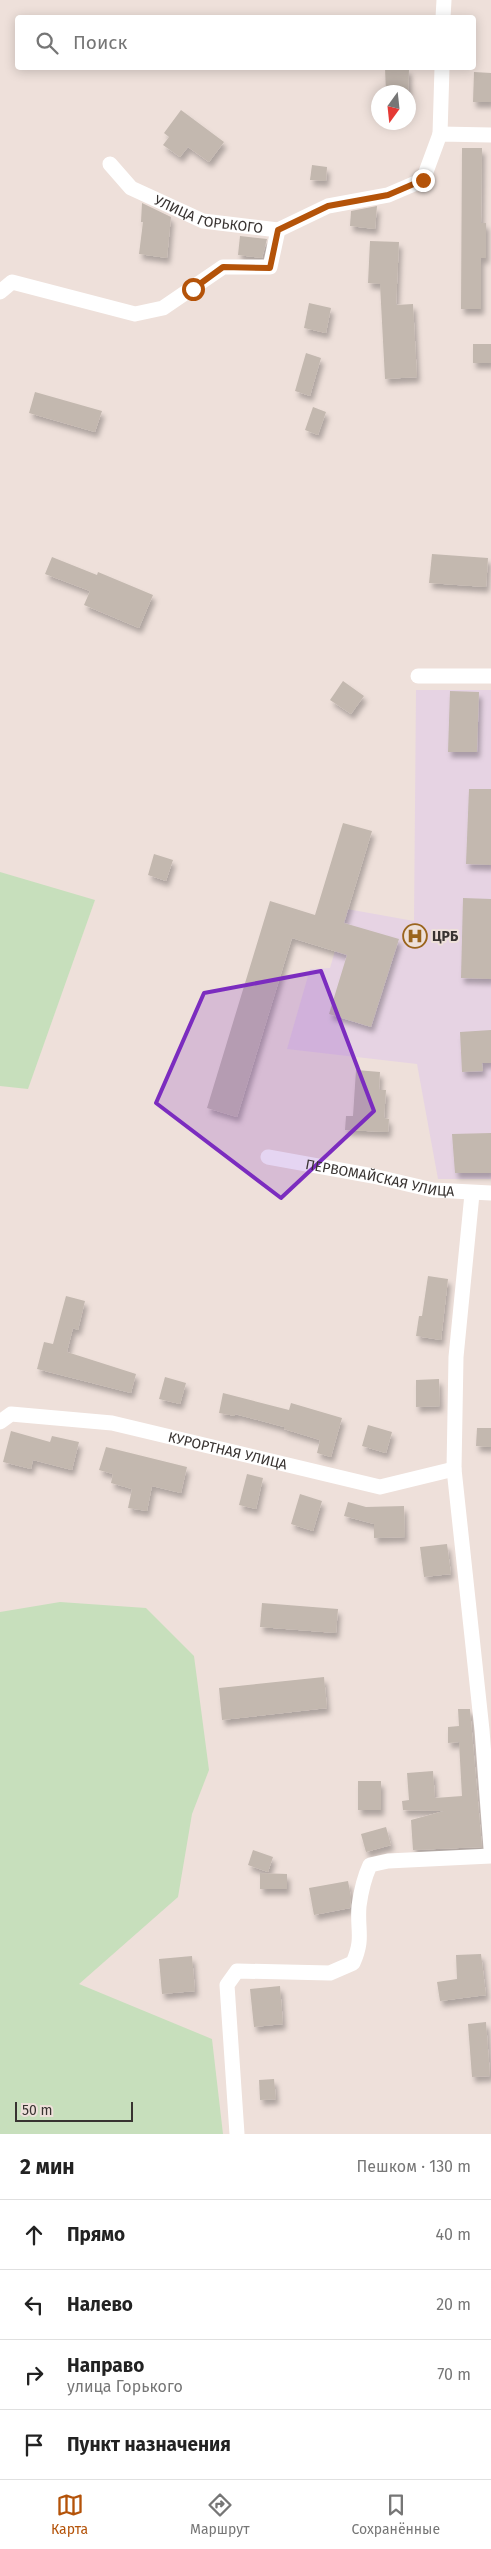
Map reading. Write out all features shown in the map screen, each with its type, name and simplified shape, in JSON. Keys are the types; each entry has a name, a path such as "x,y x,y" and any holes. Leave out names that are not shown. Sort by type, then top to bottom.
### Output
{"street":[{"path":"443,15 444,0"},
{"name":"УЛИЦА ГОРЬКОГО","path":"110,164 131,188 203,221 278,230 328,206 388,195 423,180 440,134 442,70"},
{"path":"440,134 491,135"},
{"path":"0,292 12,282 135,314 163,308 223,267 270,268 278,230"},
{"path":"418,676 491,676"},
{"name":"ПЕРВОМАЙСКАЯ УЛИЦА","path":"268,1158 374,1176 433,1190 472,1194 491,1193"},
{"path":"472,1194 456,1356 454,1469 486,1730 491,1848"},
{"name":"КУРОРТНАЯ УЛИЦА","path":"0,1422 11,1414 112,1423 380,1486 454,1469"},
{"path":"237,2134 226,1985 236,1971 330,1973 353,1963 360,1947 359,1907 364,1879 370,1865 388,1861 491,1856"}],"highlighted area":[{"path":"321,971 374,1111 281,1198 156,1103 204,993"}],"shaded area":[{"name":"ЦРБ","path":"416,690 491,690 491,1179 438,1179 417,1064 287,1049 310,969 330,968 347,909 414,921"}],"green space":[{"path":"0,872 95,900 28,1089 0,1086"},
{"path":"60,1602 146,1608 194,1656 209,1770 192,1814 178,1897 79,1984 212,2039 223,2134 0,2134 0,1612"}],"building":[{"path":"385,70 409,70 408,85 386,85"},
{"path":"474,72 491,73 491,102 473,102"},
{"path":"181,110 224,142 209,162 188,147 180,157 163,145 169,137 164,133"},
{"path":"462,148 482,148 481,223 486,223 486,258 481,258 481,309 461,309"},
{"path":"312,165 327,167 326,181 310,180"},
{"path":"142,203 171,217 167,258 139,254 143,222 141,222"},
{"path":"377,206 375,229 350,226 351,211"},
{"path":"240,236 267,239 262,258 238,255"},
{"path":"370,241 399,242 396,305 413,304 417,377 385,379 380,284 368,283"},
{"path":"309,303 331,308 326,333 304,328"},
{"path":"473,344 491,344 491,363 473,363"},
{"path":"306,353 321,358 310,396 295,391"},
{"path":"35,392 102,411 95,432 29,413"},
{"path":"313,407 326,412 318,435 305,430"},
{"path":"432,554 488,558 486,587 429,583"},
{"path":"52,557 97,575 98,572 153,595 139,628 84,605 90,591 45,574"},
{"path":"343,681 364,696 351,714 330,700"},
{"path":"450,691 479,692 477,752 448,752"},
{"path":"469,789 491,789 491,865 466,864"},
{"path":"343,823 372,831 344,923 399,939 371,1027 329,1014 347,955 292,938 237,1117 207,1108 270,901 315,915"},
{"path":"154,854 173,860 166,881 148,875"},
{"path":"463,898 491,899 491,979 461,978"},
{"path":"491,1030 491,1063 482,1063 483,1071 462,1072 460,1032"},
{"path":"356,1070 380,1072 379,1090 386,1090 384,1118 389,1119 388,1132 345,1130 346,1116 353,1116"},
{"path":"491,1133 491,1173 455,1173 452,1134"},
{"path":"428,1276 448,1279 441,1340 416,1336 419,1316 422,1316"},
{"path":"66,1296 85,1301 78,1330 73,1328 67,1352 136,1374 131,1393 37,1369 44,1342 53,1344"},
{"path":"165,1377 186,1383 180,1404 159,1399"},
{"path":"439,1379 440,1406 416,1407 416,1380"},
{"path":"223,1393 289,1410 291,1403 342,1418 331,1457 317,1453 320,1440 284,1429 284,1427 235,1414 235,1416 219,1413"},
{"path":"368,1425 392,1432 386,1453 362,1446"},
{"path":"477,1428 491,1428 491,1447 476,1446"},
{"path":"11,1431 50,1442 52,1436 79,1442 72,1470 33,1460 31,1469 3,1462"},
{"path":"106,1447 187,1467 181,1493 152,1486 147,1511 128,1508 132,1489 111,1483 113,1474 99,1470"},
{"path":"247,1474 263,1478 256,1509 239,1505"},
{"path":"300,1494 322,1501 313,1531 291,1524"},
{"path":"348,1502 366,1507 404,1506 405,1537 374,1538 374,1524 344,1516"},
{"path":"447,1544 451,1574 424,1577 420,1547"},
{"path":"262,1603 338,1609 336,1633 260,1627"},
{"path":"324,1677 327,1708 222,1720 219,1688"},
{"path":"458,1709 470,1709 482,1847 413,1850 411,1820 444,1811 403,1810 402,1801 409,1800 407,1773 433,1771 435,1798 462,1796 459,1742 448,1743 448,1727 459,1726"},
{"path":"358,1781 381,1781 381,1810 358,1810"},
{"path":"386,1827 391,1845 366,1852 361,1834"},
{"path":"253,1850 273,1857 268,1872 248,1865"},
{"path":"260,1873 287,1874 287,1889 260,1889"},
{"path":"348,1881 351,1897 350,1908 314,1915 309,1888"},
{"path":"481,1954 486,1995 440,2001 437,1982 457,1979 456,1955"},
{"path":"192,1956 195,1991 162,1994 159,1959"},
{"path":"280,1986 283,2024 254,2027 250,1989"},
{"path":"486,2022 490,2076 472,2077 468,2024"},
{"path":"274,2079 276,2099 260,2100 259,2080"}],"place":[{"name":"ЦРБ","path":"415,936"}],"route":[{"path":"193,289 223,267 270,268 278,230 328,206 388,195 423,180"}]}
